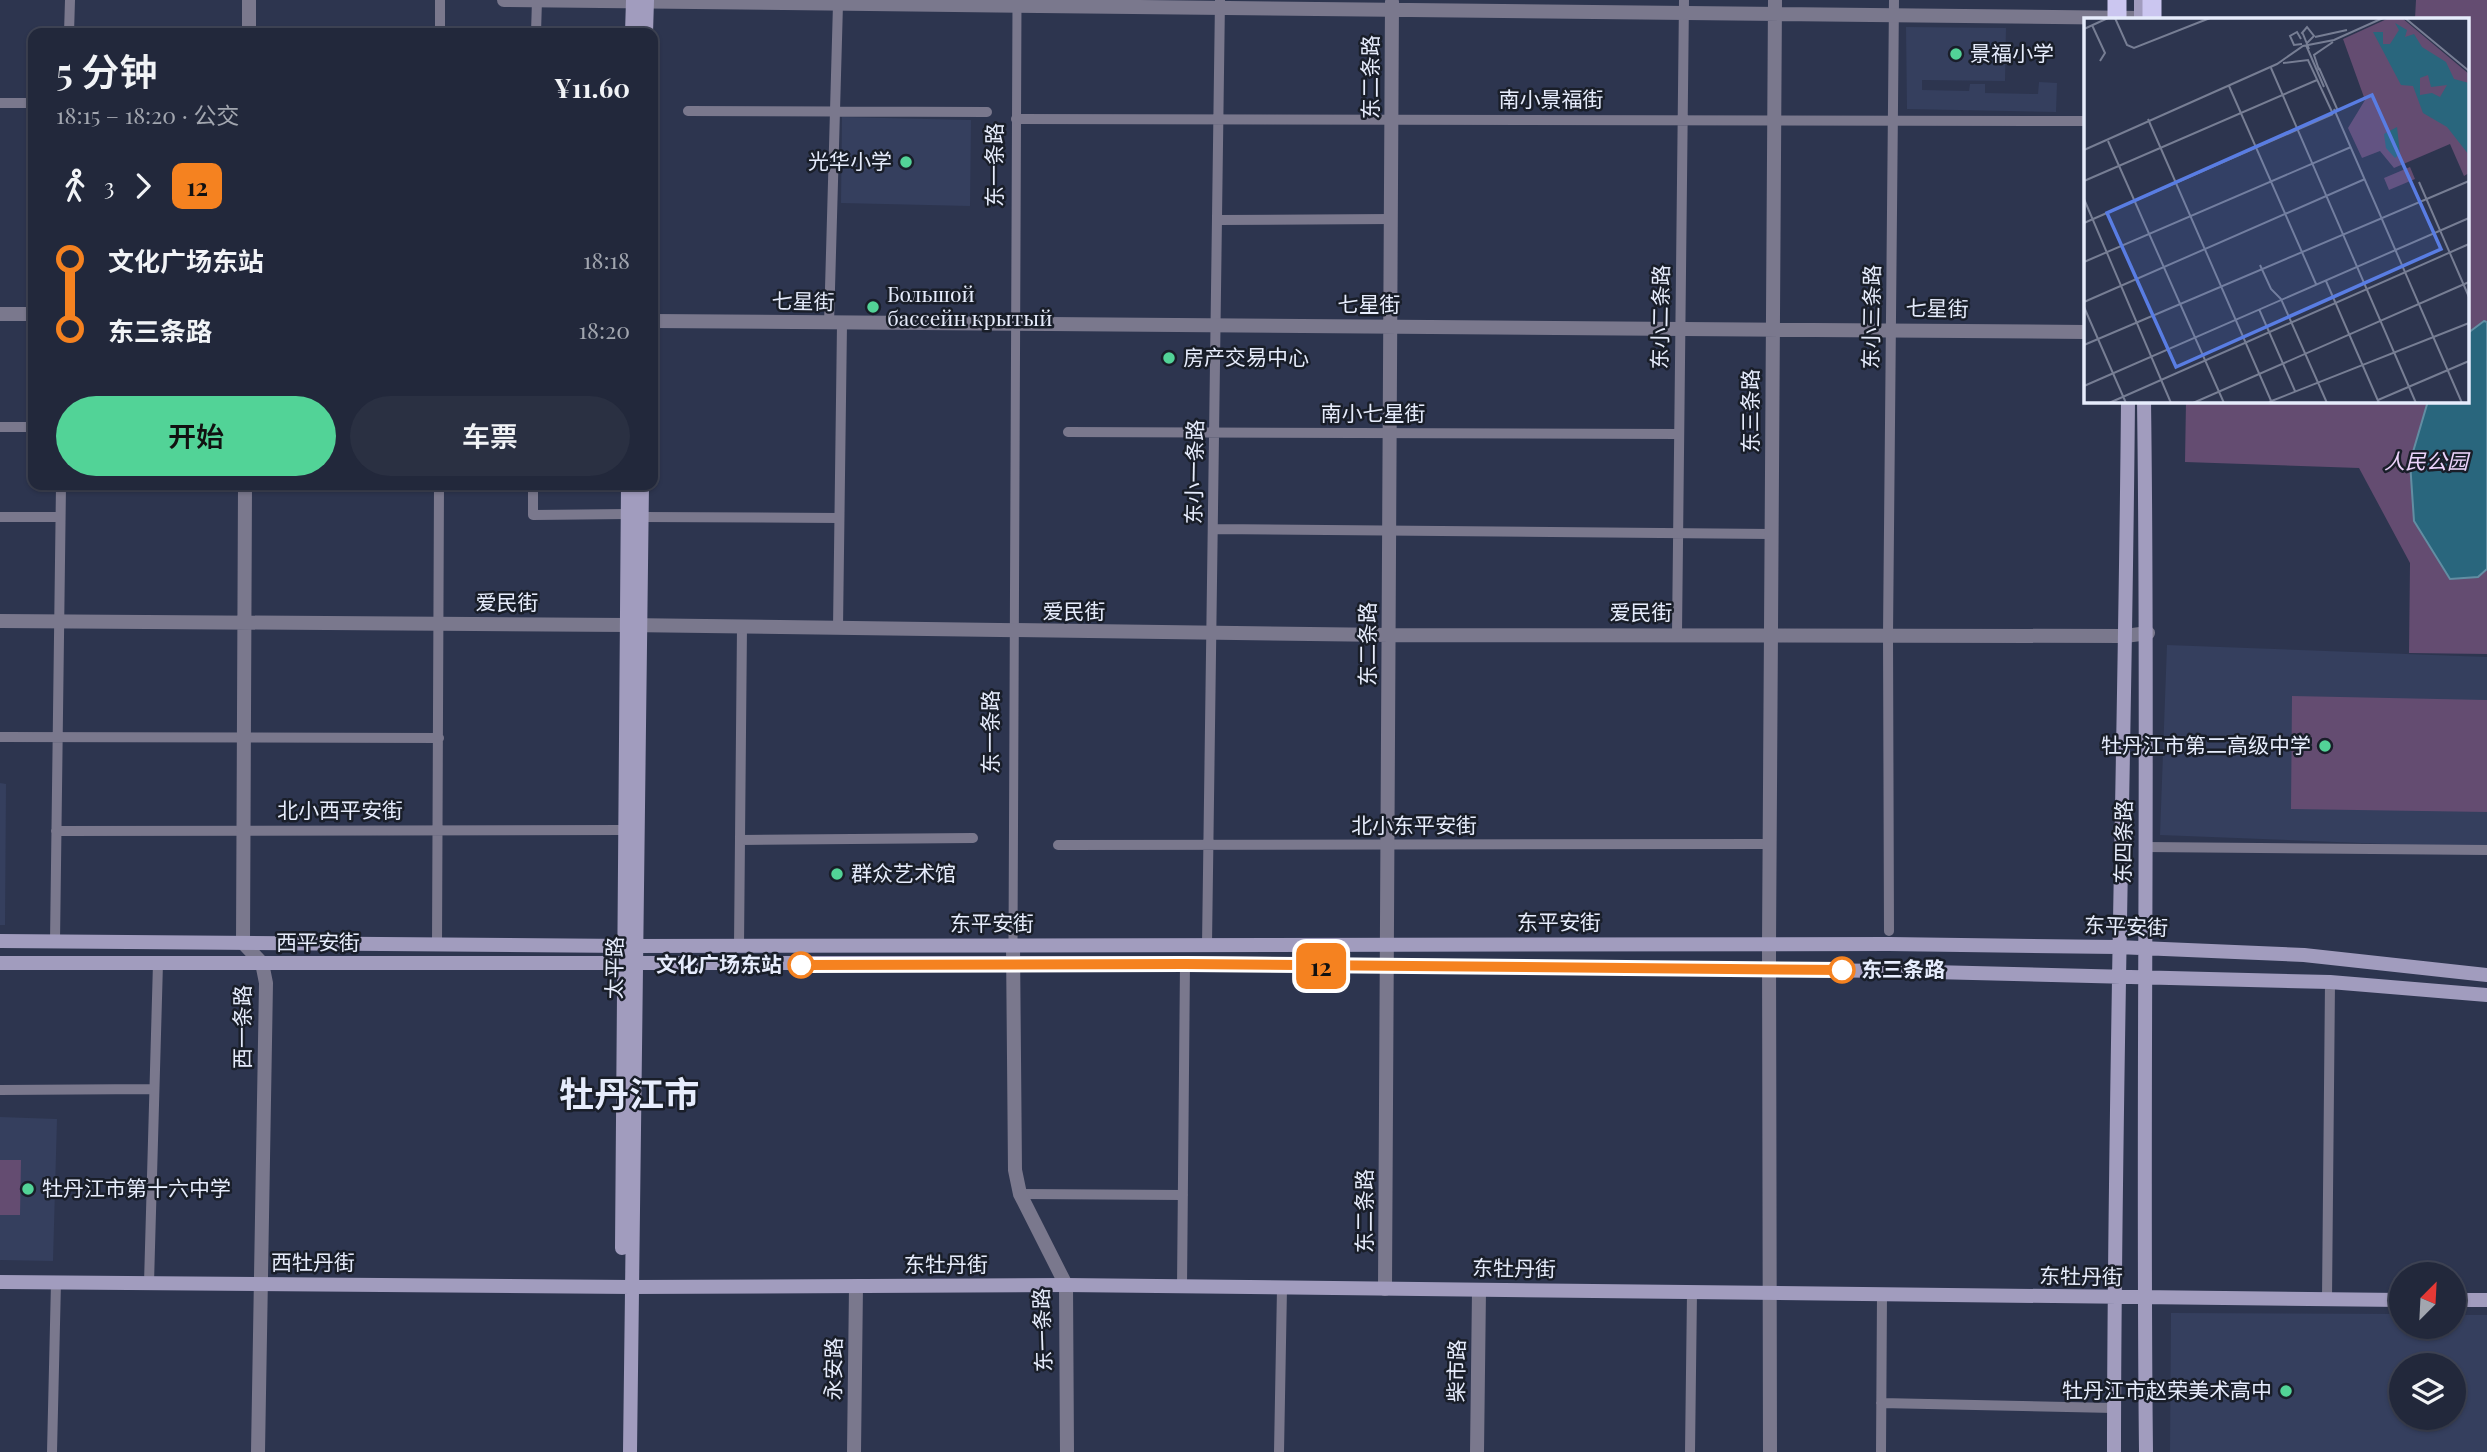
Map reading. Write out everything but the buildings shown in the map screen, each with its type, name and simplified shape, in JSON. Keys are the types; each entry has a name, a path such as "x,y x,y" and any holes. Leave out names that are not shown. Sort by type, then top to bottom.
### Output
{"main road":[{"path":"2131,12 2141,0"},
{"path":"633,28 640,1"},
{"path":"640,1 645,28"},
{"path":"2114,1452 2117,947 2126,636 2127,402"},
{"name":"东四条路","path":"2144,402 2148,633 2144,948 2146,1452"},
{"name":"太平路","path":"629,490 635,515"},
{"name":"太平路","path":"620,1452 626,1287 635,515 641,490"},
{"name":"太平路","path":"630,946 624,830 634,625"},
{"name":"西平安街","path":"0,941 630,946"},
{"name":"东平安街","path":"630,946 1769,944 2117,947 2304,955 2487,975"},
{"name":"西平安街","path":"0,963 630,964"},
{"name":"东平安街","path":"630,964 1185,964 1769,970 2330,982 2487,995"},
{"name":"西牡丹街","path":"0,1282 626,1287"},
{"name":"东牡丹街","path":"626,1287 1066,1285 2389,1300"},
{"name":"太平路","path":"626,1287 630,1452"},
{"path":"2466,1300 2487,1300"}],"street":[{"path":"69,28 70,0"},
{"path":"249,0 249,28"},
{"path":"440,0 440,28"},
{"path":"504,0 795,1 838,4 881,2 1894,7 2131,12 2161,0"},
{"path":"536,28 537,0"},
{"name":"东一条路","path":"1017,3 1013,1143 1020,1194 1066,1285 1067,1452"},
{"path":"838,4 835,112 838,628"},
{"name":"东小一条路","path":"1208,945 1220,4"},
{"name":"东二条路","path":"1385,1289 1392,5"},
{"name":"东小二条路","path":"1677,634 1684,6"},
{"name":"东三条路","path":"1770,1452 1769,844 1775,7"},
{"name":"东小三条路","path":"1889,931 1888,635 1894,7"},
{"path":"0,103 28,103"},
{"path":"688,111 987,112"},
{"name":"南小景福街","path":"1016,119 2084,121"},
{"path":"1218,220 1391,219"},
{"path":"0,314 28,314"},
{"name":"七星街","path":"658,321 2084,332"},
{"path":"0,427 28,427"},
{"name":"南小七星街","path":"1068,432 1679,434"},
{"path":"55,942 61,490"},
{"path":"243,943 246,490"},
{"path":"437,945 439,490"},
{"path":"533,490 533,515 839,518"},
{"path":"0,517 60,517"},
{"path":"1213,529 1771,534"},
{"name":"爱民街","path":"0,621 742,626 1013,632 1389,635 2126,636 2148,633"},
{"path":"739,946 742,626"},
{"path":"0,737 439,738"},
{"name":"北小西平安街","path":"56,831 624,830"},
{"path":"740,840 973,838"},
{"name":"北小东平安街","path":"1058,845 1769,844"},
{"path":"2145,847 2487,850"},
{"name":"西一条路","path":"243,943 262,963 266,983 258,1452"},
{"path":"149,1283 158,963"},
{"path":"1182,1287 1185,964"},
{"path":"2327,1299 2330,982"},
{"path":"0,1090 154,1089"},
{"path":"1020,1194 1183,1195"},
{"path":"52,1452 56,1282"},
{"name":"永安路","path":"854,1452 856,1286"},
{"path":"1279,1452 1282,1288"},
{"name":"柴市路","path":"1478,1452 1479,1290"},
{"path":"1690,1452 1692,1292"},
{"path":"1881,1452 1882,1294"},
{"path":"1881,1403 2114,1408"}],"shaded area":[{"name":"景福小学","path":"1906,27 2006,28 2005,81 1922,80 1922,90 1969,91 1970,84 1985,84 1985,93 2038,94 2039,82 2057,83 2056,112 1907,109"},
{"name":"光华小学","path":"842,117 971,120 970,206 841,203"},
{"path":"2484,321 2487,322 2487,569 2478,577 2450,579 2414,521 2410,462 2428,402 2470,402 2470,332"},
{"name":"牡丹江市第二高级中学","path":"2167,645 2487,657 2487,848 2160,835"},
{"path":"0,783 6,784 5,925 0,925"},
{"name":"牡丹江市第十六中学","path":"0,1117 57,1119 53,1261 0,1260"},
{"name":"牡丹江市赵荣美术高中","path":"2171,1313 2389,1314 2389,1339 2466,1339 2466,1315 2487,1315 2487,1452 2170,1452"}],"green space":[{"name":"人民公园","path":"2416,0 2487,0 2487,654 2409,653 2410,563 2359,468 2185,462 2186,402 2470,402 2470,18 2415,18"},
{"path":"2292,696 2487,700 2487,812 2291,809"},
{"path":"0,1160 21,1160 20,1215 0,1215"}],"bus line":[{"name":"12","path":"801,965 1185,964 1842,970"}],"place":[{"name":"景福小学","path":"1956,54"},
{"name":"光华小学","path":"906,162"},
{"name":"Большой бассейн крытый","path":"873,307"},
{"name":"房产交易中心","path":"1169,358"},
{"name":"牡丹江市第二高级中学","path":"2325,746"},
{"name":"群众艺术馆","path":"837,874"},
{"name":"文化广场东站","path":"801,965"},
{"name":"东三条路","path":"1842,970"},
{"name":"牡丹江市第十六中学","path":"28,1189"},
{"name":"牡丹江市赵荣美术高中","path":"2286,1391"}],"district":[{"name":"牡丹江市","path":"629,1095"}]}
